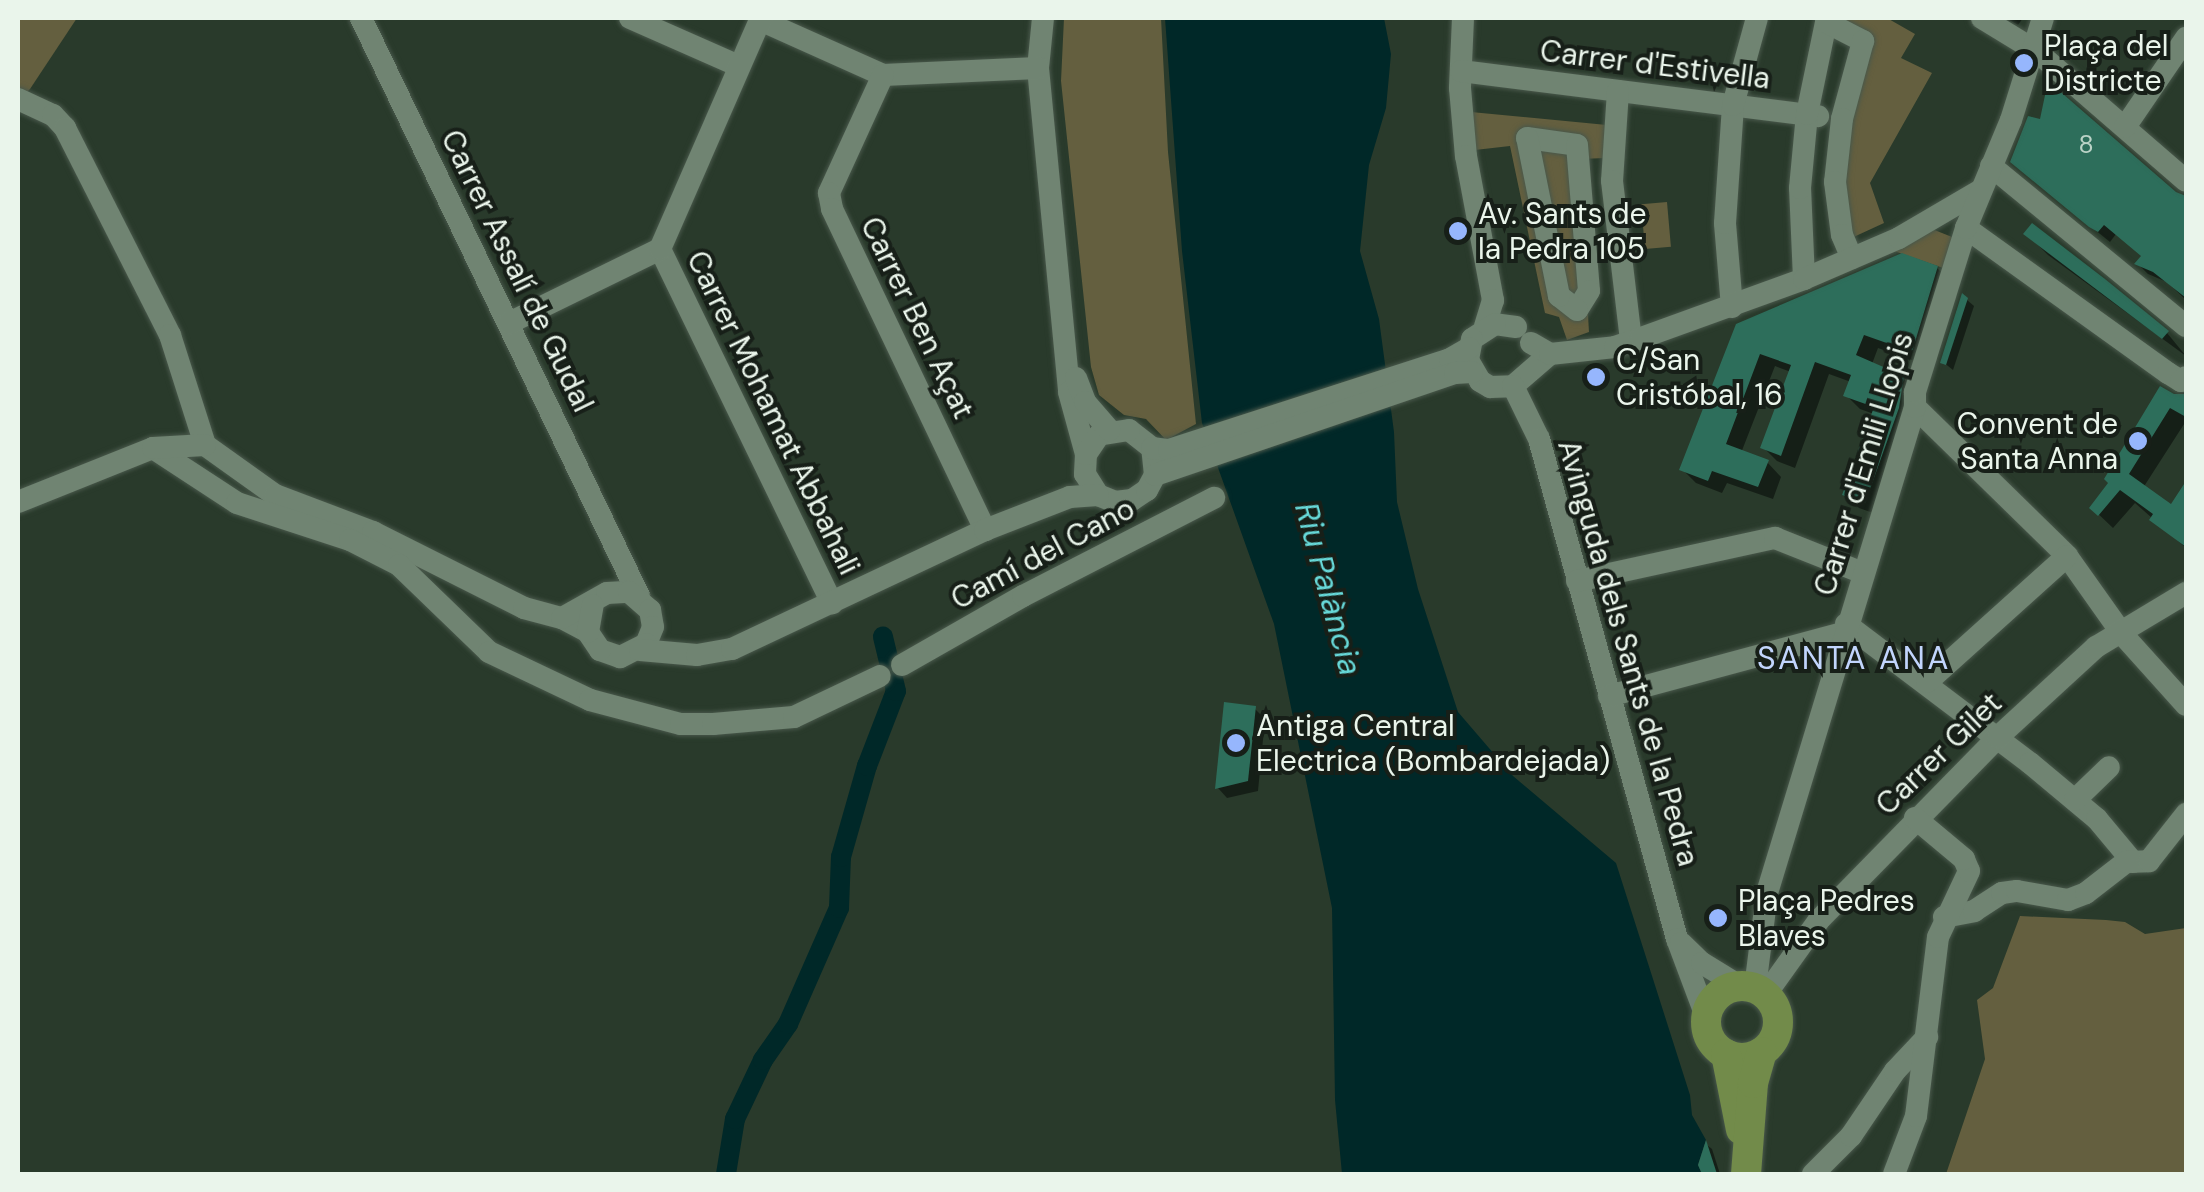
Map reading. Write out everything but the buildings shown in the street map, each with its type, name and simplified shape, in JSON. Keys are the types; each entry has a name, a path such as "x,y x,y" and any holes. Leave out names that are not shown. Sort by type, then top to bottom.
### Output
{"main road":[{"path":"1746,1162 1753,1082 1762,1052 1777,1032 1778,1020 1753,989 1716,996 1706,1016 1709,1038 1726,1054 1746,1058 1762,1052"},
{"path":"1726,1054 1746,1162"}],"street":[{"name":"Carrer Assalí de Gudal","path":"362,18 638,596"},
{"path":"630,18 739,66"},
{"path":"509,323 660,249 761,18 883,75 1038,68"},
{"path":"1043,18 1038,68 1069,360 1069,392 1085,464 1098,495"},
{"path":"1070,497 1099,436 1110,430 1138,434 1152,448 1169,450 1450,359 1469,348 1485,327 1493,300 1485,236 1466,156 1461,70 1463,18"},
{"path":"1732,307 1725,224 1733,105 1757,18"},
{"path":"1982,18 2036,51 2186,181"},
{"path":"2176,18 2186,24"},
{"name":"Carrer d'Emili Llopis","path":"1753,989 1767,893 1914,407 1915,392 1966,228 2012,120 2044,20"},
{"path":"1804,279 1800,188 1806,114 1826,22 1863,41 1842,119 1835,182 1842,236 1852,258"},
{"path":"2124,127 2186,38"},
{"name":"Carrer d'Estivella","path":"1461,70 1842,119"},
{"name":"Carrer Ben Açat","path":"883,75 830,194 832,209 986,530"},
{"path":"1618,90 1612,181 1632,341"},
{"path":"18,99 53,115 64,128 170,335 205,445 275,495 373,532 524,608 562,618 588,632 609,655 620,657 640,650 714,654 986,530 1070,497 1098,495 1115,502 1132,500 1147,490 1155,475 1152,448"},
{"path":"1577,310 1558,296 1527,138 1578,145 1589,291 1577,310 1580,352"},
{"path":"1991,166 2186,326"},
{"path":"1485,327 1580,352 1632,341 1732,307 1899,238 1979,191"},
{"path":"1966,228 2181,382 2186,377"},
{"name":"Carrer Mohamat Abbahali","path":"660,249 832,603"},
{"path":"1493,300 1532,341"},
{"path":"1469,348 1472,372 1490,387 1520,380 1532,341"},
{"path":"1069,360 1086,402 1110,430"},
{"path":"1155,475 1455,373 1472,372"},
{"name":"Avinguda dels Sants de la Pedra","path":"1520,380 1677,939 1706,1016"},
{"path":"1914,407 2066,556 2124,635 2186,705"},
{"path":"18,502 153,448 205,445"},
{"path":"153,448 236,503 350,540 400,565 489,652 590,700 682,724 714,724 794,717 880,676"},
{"name":"Camí del Cano","path":"902,666 1023,596 1214,498"},
{"path":"1578,581 1775,538 1863,573"},
{"path":"588,632 600,599 614,584 616,551"},
{"path":"1927,682 2066,556"},
{"path":"562,618 600,599 629,592 650,610 653,628 678,652"},
{"name":"Carrer Gilet","path":"1753,989 1998,736 2096,647 2124,635 2186,592"},
{"path":"640,650 653,628"},
{"path":"1609,696 1845,628 1927,682 1998,736 2075,800 2133,862"},
{"path":"2075,800 2109,767"},
{"path":"1944,916 1974,911 2002,893 2017,891 2068,900 2133,862 2149,861 2186,814"},
{"path":"1894,1174 1916,1116 1944,916 1969,871 1964,859 1915,818"},
{"path":"1677,939 1702,963 1753,989"},
{"path":"1812,1174 1852,1136 1895,1071 1927,1037"}],"shaded area":[{"path":"18,18 77,18 18,101"},
{"path":"1064,18 1161,18 1168,152 1196,424 1166,440 1146,419 1124,415 1099,395 1091,367 1061,81"},
{"path":"1825,18 1887,18 1915,34 1901,58 1932,73 1870,183 1884,223 1845,241 1835,182 1863,41"},
{"path":"1471,112 1607,125 1606,158 1579,159 1589,332 1567,340 1559,317 1545,313 1510,146 1475,150"},
{"path":"1667,202 1671,247 1645,249 1641,204"},
{"path":"1932,229 1952,237 1949,270 1894,251"},
{"path":"2020,916 2125,922 2145,934 2186,928 2186,1174 1946,1174 1985,1059 1977,1000 1993,988"}],"water":[{"name":"Riu Palància","path":"1165,18 1384,18 1391,54 1386,108 1369,165 1360,251 1379,319 1394,432 1397,502 1418,589 1458,712 1513,776 1616,863 1690,1095 1692,1115 1706,1140 1698,1165 1702,1174 1342,1174 1335,1100 1332,908 1274,624 1202,423 1182,251"}],"waterway":[{"path":"726,1174 735,1119 763,1060 788,1024 839,908 841,857 867,766 896,691 883,637"}],"place":[{"name":"Plaça del Districte","path":"2024,63"},
{"name":"Av. Sants de la Pedra 105","path":"1458,231"},
{"name":"C/San Cristóbal, 16","path":"1596,377"},
{"name":"Convent de Santa Anna","path":"2138,441"},
{"name":"Antiga Central Electrica (Bombardejada)","path":"1236,743"},
{"name":"Plaça Pedres Blaves","path":"1718,918"}],"district":[{"name":"SANTA ANA","path":"1854,658"}]}
